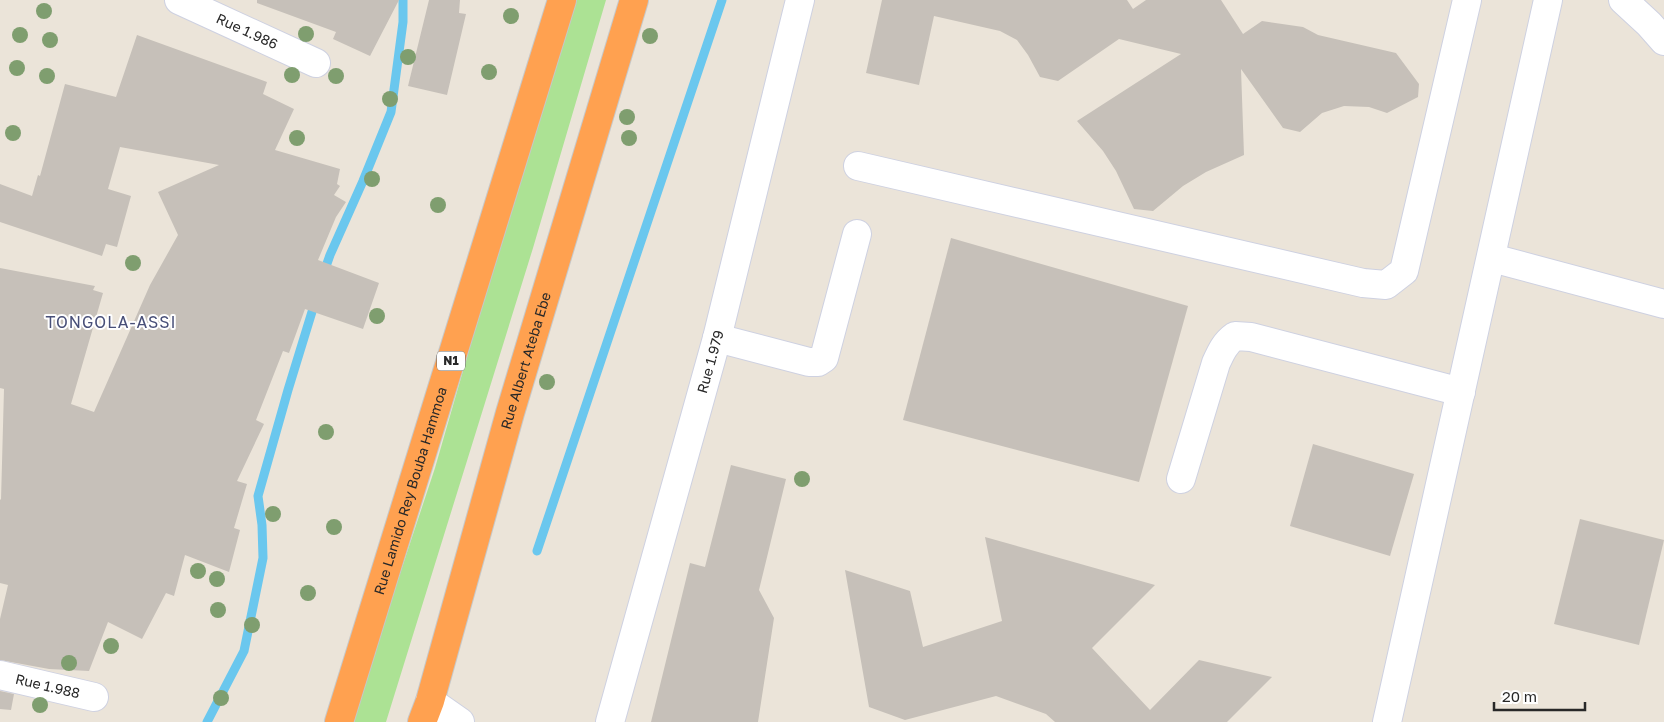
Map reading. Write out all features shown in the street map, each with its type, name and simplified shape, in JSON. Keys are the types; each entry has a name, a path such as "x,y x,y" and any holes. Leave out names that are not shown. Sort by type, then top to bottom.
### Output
{"highway":[{"name":"Rue Lamido Rey Bouba Hammoa","path":"339,722 562,0"},
{"name":"Rue Albert Ateba Ebe","path":"426,711 510,413 634,0"}],"street":[{"name":"Rue 1.986","path":"179,0 316,62"},
{"name":"Rue 1.979","path":"610,722 717,338 800,0"},
{"path":"858,166 1363,284 1386,286 1404,272 1467,0"},
{"path":"1388,722 1548,0"},
{"path":"1623,0 1664,41"},
{"path":"717,338 809,362 818,362 824,358 857,234"},
{"path":"1492,258 1664,304"},
{"path":"1181,479 1221,350 1235,336 1251,337 1462,392"},
{"name":"Rue 1.988","path":"0,675 94,697"},
{"path":"426,711 460,722"}],"green space":[{"path":"572,0 606,0 533,248 386,722 354,722 373,655 435,468"}],"building":[{"path":"257,0 399,0 370,56 333,39 336,32 257,3"},
{"path":"429,0 460,0 459,13 466,14 447,95 408,86"},
{"path":"882,0 1127,0 1133,9 1146,0 1221,0 1243,34 1262,21 1303,27 1318,35 1396,53 1419,84 1418,97 1387,113 1369,107 1344,106 1322,113 1300,132 1283,128 1241,69 1244,155 1206,172 1183,186 1153,211 1134,209 1116,171 1103,151 1077,121 1181,54 1119,39 1058,81 1040,77 1017,40 1000,31 934,16 919,85 866,73"},
{"path":"137,35 267,82 263,94 294,109 275,150 340,169 337,184 340,186 334,195 346,202 336,217 318,260 379,283 363,329 305,309 289,353 283,351 256,420 264,424 237,481 247,484 234,528 240,530 229,572 185,555 174,596 166,593 142,639 108,622 89,671 49,669 0,660 0,619 8,585 0,583 0,499 4,389 0,388 0,268 95,286 93,290 103,293 71,404 94,412 150,285 178,235 158,192 219,165 120,147 108,189 131,196 117,247 106,244 102,256 0,222 0,184 32,196 38,175 40,176 65,84 116,97"},
{"path":"951,238 1188,306 1139,482 903,420"},
{"path":"1313,444 1414,474 1390,556 1290,526"},
{"path":"731,465 786,479 759,590 774,618 758,722 651,722 690,563 705,567"},
{"path":"1580,519 1664,540 1639,645 1554,624"},
{"path":"985,537 1155,585 1092,648 1150,710 1199,660 1272,677 1227,722 1055,722 1046,714 996,696 905,720 869,707 845,570 910,591 923,647 1002,621"},
{"path":"0,691 14,694 11,710 0,709"}],"waterway":[{"path":"323,275 391,112 403,22 403,0"},
{"path":"537,551 722,0"},
{"path":"207,722 244,651 263,558 262,525 258,496 315,302"}],"district":[{"name":"TONGOLA-ASSI","path":"111,322"}]}
